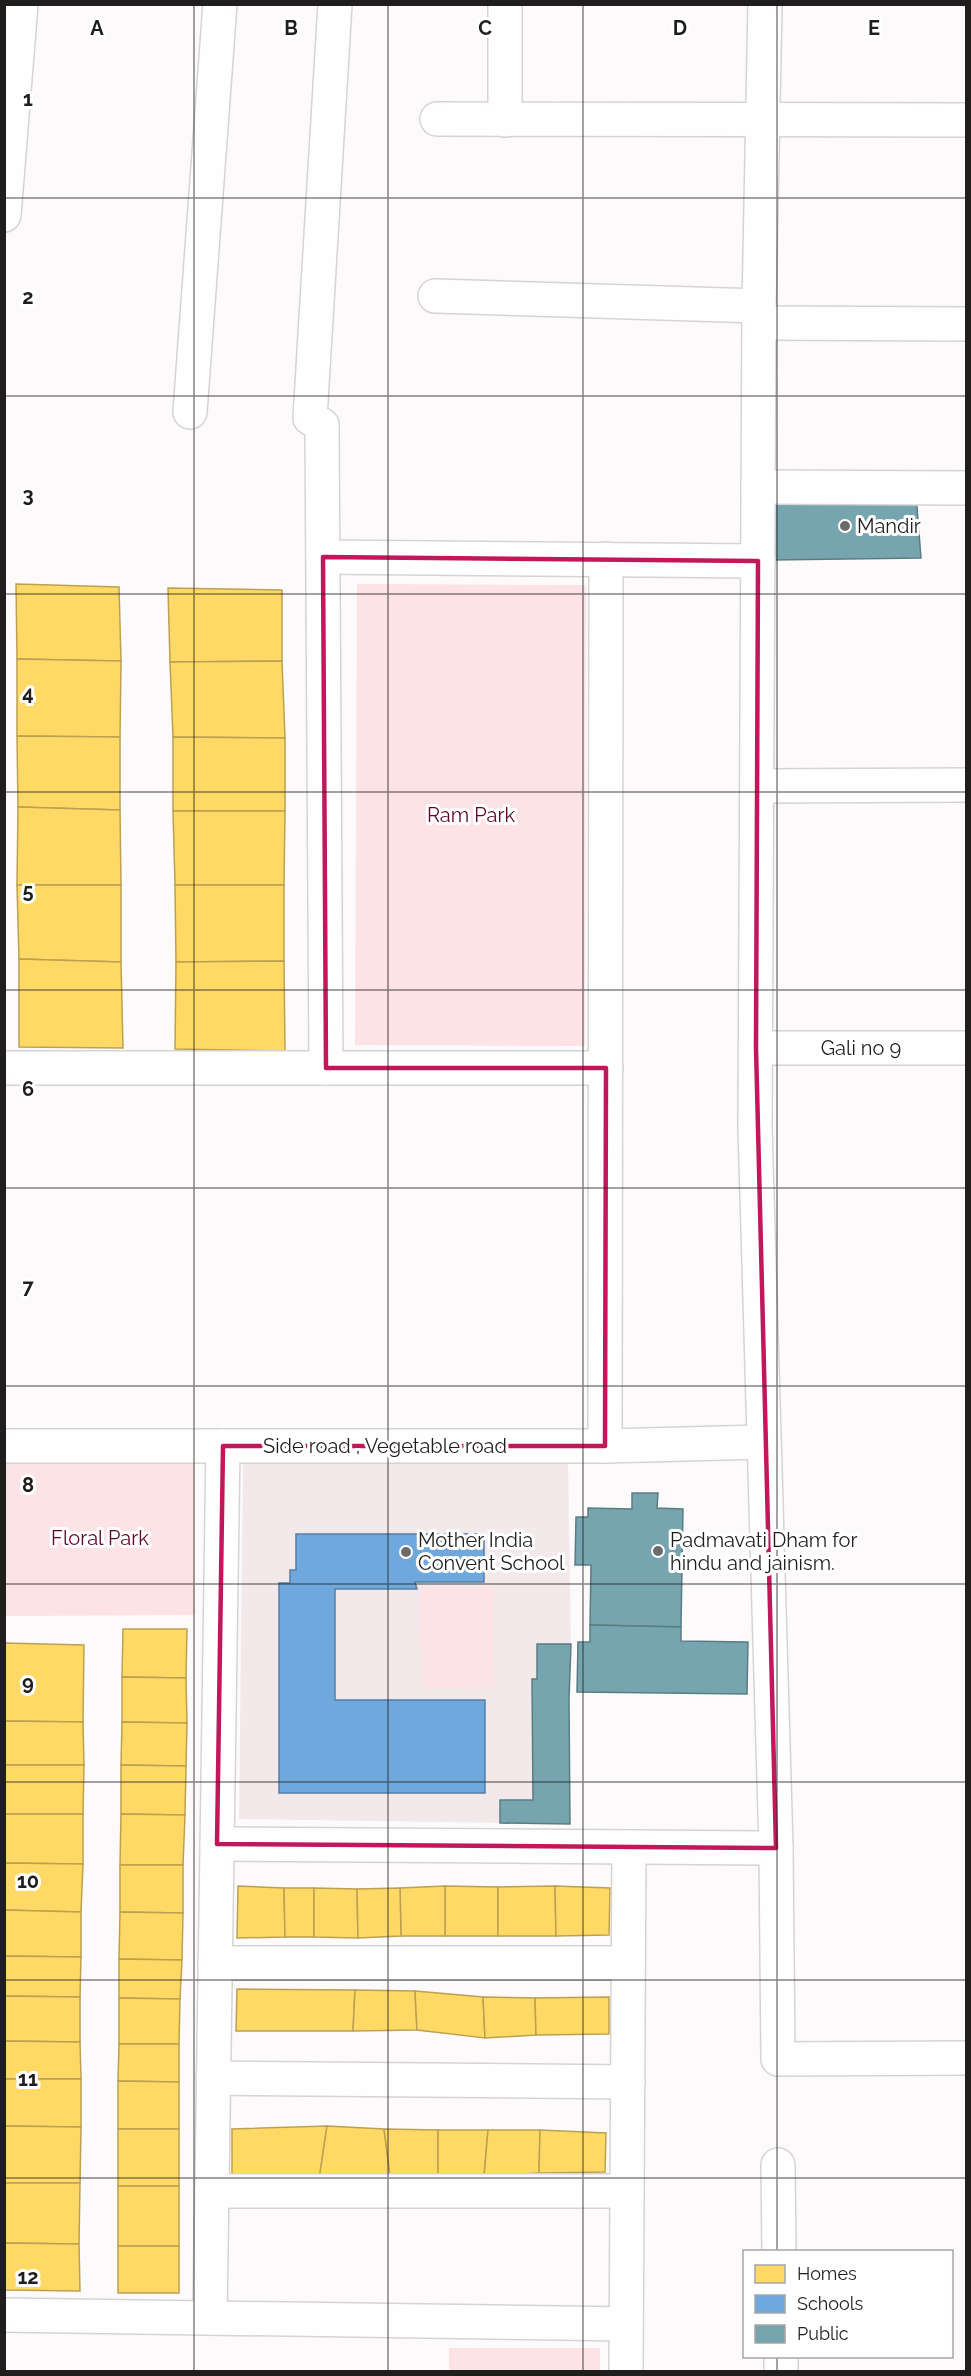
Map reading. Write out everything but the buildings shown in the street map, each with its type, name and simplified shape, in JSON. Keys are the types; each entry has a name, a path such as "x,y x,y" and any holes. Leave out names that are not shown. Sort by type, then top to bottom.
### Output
{"street":[{"path":"4,215 21,4"},
{"path":"190,412 220,4"},
{"path":"326,1068 322,425 310,418 335,4"},
{"path":"505,4 505,120"},
{"path":"765,4 759,314 755,1127 776,1848 778,2059 966,2058"},
{"path":"436,119 966,120"},
{"path":"435,296 966,324"},
{"path":"758,487 966,488"},
{"path":"323,557 758,561"},
{"path":"605,1446 606,559"},
{"path":"757,786 966,785"},
{"name":"Gali no 9","path":"756,1048 966,1048"},
{"path":"4,1068 606,1068"},
{"name":"Side road , Vegetable road","path":"4,1446 605,1446 765,1442"},
{"path":"210,2318 223,1446"},
{"path":"217,1844 776,1848"},
{"path":"626,2372 629,1847"},
{"path":"215,1963 628,1963"},
{"path":"213,2078 628,2082"},
{"path":"778,2165 779,2250"},
{"path":"212,2191 627,2192"},
{"path":"4,2315 626,2324"}],"highlighted area":[{"path":"323,557 758,561 756,1048 776,1848 217,1844 223,1446 605,1446 606,1068 326,1068"}],"shaded area":[{"name":"Mother India Convent School","path":"243,1461 568,1461 571,1644 570,1824 239,1819"}],"green space":[{"name":"Ram Park","path":"357,584 586,585 585,1046 355,1045"},
{"name":"Floral Park","path":"4,1461 195,1461 195,1615 5,1616"},
{"path":"493,1587 494,1686 422,1687 420,1588"},
{"path":"449,2348 600,2348 600,2371 449,2371"}],"place":[{"name":"Mandir","path":"845,526"},
{"name":"Padmavati Dham for hindu and jainism.","path":"658,1551"},
{"name":"Mother India Convent School","path":"406,1552"}]}
